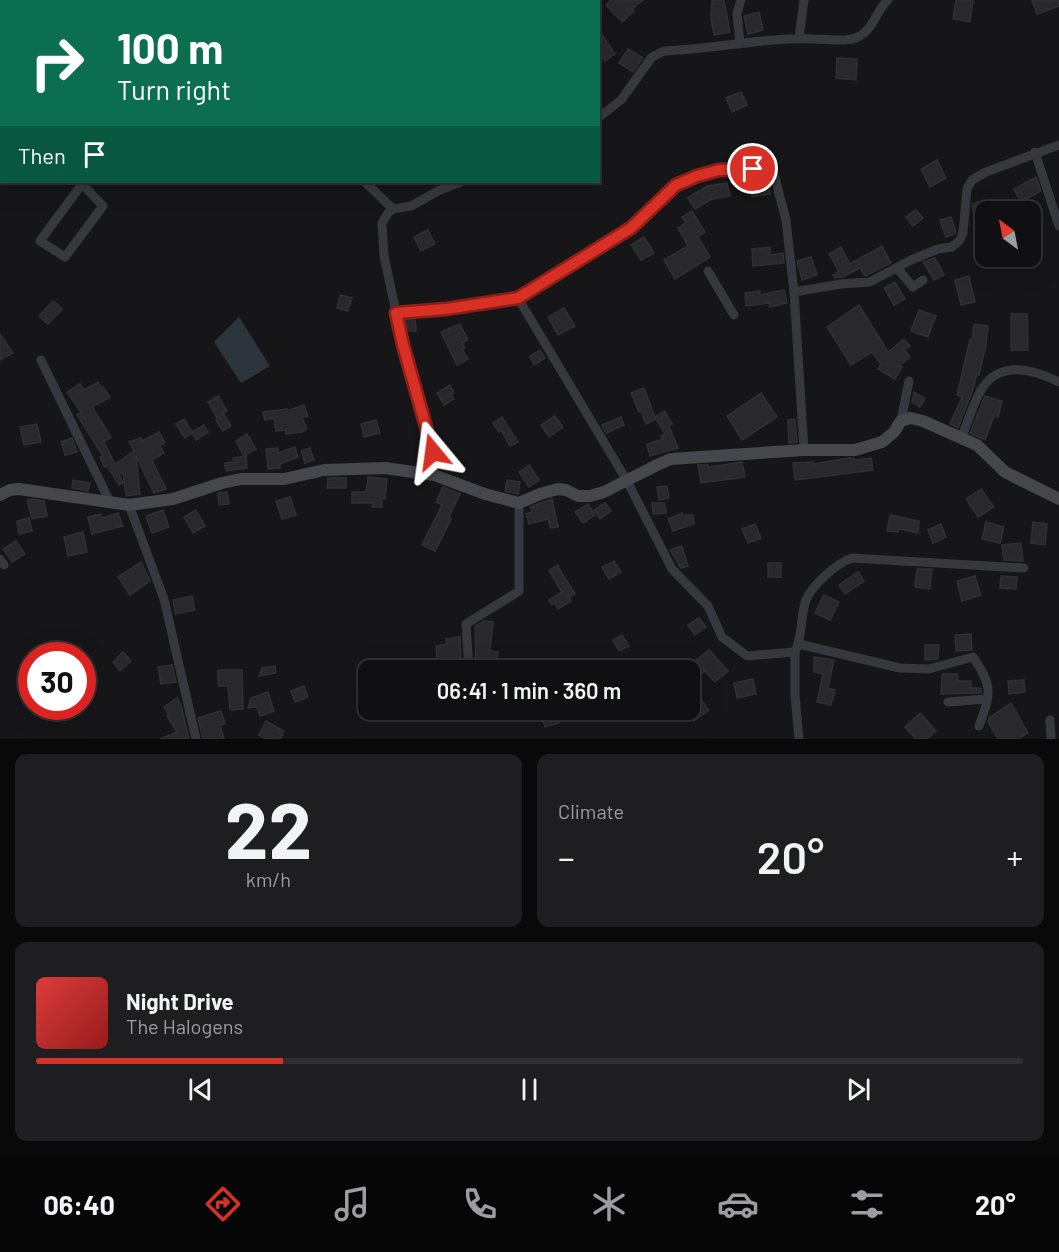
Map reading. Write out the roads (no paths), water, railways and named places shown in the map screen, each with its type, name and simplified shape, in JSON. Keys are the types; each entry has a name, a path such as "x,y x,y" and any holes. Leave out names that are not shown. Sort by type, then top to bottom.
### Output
{"street":[{"path":"740,44 737,13 741,0"},
{"path":"799,38 804,0"},
{"path":"600,116 621,100 652,57 664,51 799,38 842,40 860,36 874,23 884,3 888,0"},
{"path":"794,292 841,284 870,282 938,249 952,247 960,240 963,233 967,189 972,180 1035,152 1059,145"},
{"path":"1035,152 1059,226"},
{"path":"396,313 446,309 518,298 631,228 676,185 719,170 763,169 775,178 786,220 794,292 804,450"},
{"path":"83,183 104,206 65,257 40,241 83,183"},
{"path":"366,183 393,209"},
{"path":"434,475 433,452 403,345 381,231 385,218 393,209 411,206 458,183"},
{"path":"897,268 913,287 923,280"},
{"path":"708,271 734,315"},
{"path":"518,298 627,481 672,569 708,606 722,637 747,656 797,648 900,668 929,669 973,657 989,687 979,726"},
{"path":"40,360 110,502"},
{"path":"961,438 983,387 995,375 1010,369 1023,369 1039,372 1059,382"},
{"path":"0,495 19,489 129,505 173,499 242,479 284,479 324,470 401,469 434,475 485,494 519,503 558,489 578,495 590,495 604,492 671,459 804,450 855,450 872,446 888,438 901,421 909,381"},
{"path":"901,421 910,418 923,421 977,445 1005,472 1059,499"},
{"path":"468,660 466,624 519,591 519,503"},
{"path":"129,505 164,599 196,739"},
{"path":"799,739 795,688 797,648 806,599 826,574 843,561 852,558 1024,568"},
{"path":"948,702 987,699"},
{"path":"1050,720 1051,739"}]}
